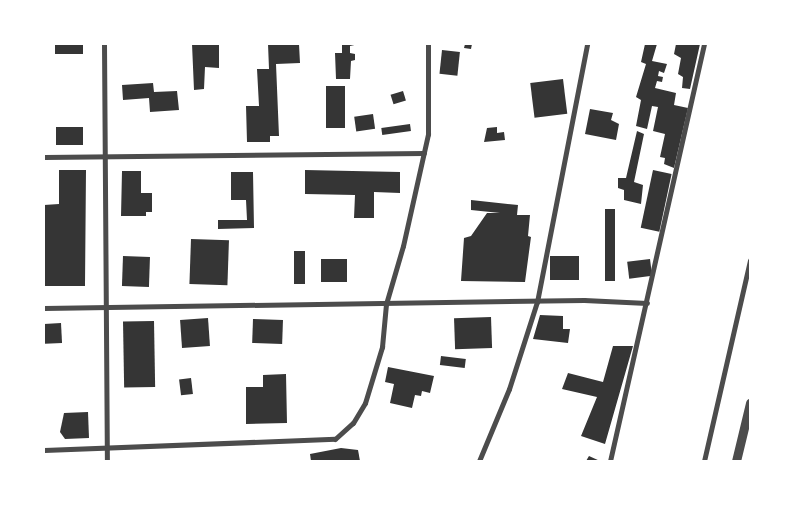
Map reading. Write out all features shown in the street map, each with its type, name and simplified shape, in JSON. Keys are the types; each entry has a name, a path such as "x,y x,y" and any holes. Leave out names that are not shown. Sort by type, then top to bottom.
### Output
{"street":[{"path":"104,44 102,155 107,461"},
{"path":"44,450 335,439 353,423 365,404 382,347 386,304 403,246 428,134 428,44"},
{"path":"479,461 509,389 537,302 587,44"},
{"path":"610,461 704,44"},
{"path":"44,157 424,153"},
{"path":"704,461 750,260"},
{"path":"44,308 537,302 647,303"},
{"path":"736,461 750,403"}],"building":[{"path":"55,44 83,44 83,54 55,54"},
{"path":"192,44 219,44 219,68 205,67 204,89 194,90"},
{"path":"268,44 299,44 300,63 276,64 279,136 270,136 270,142 247,142 246,106 259,106 257,69 269,69"},
{"path":"342,44 359,44 350,46 350,53 355,54 355,60 351,61 350,79 336,79 335,53 342,53"},
{"path":"465,44 472,44 471,49 464,48"},
{"path":"645,44 657,44 652,61 667,64 664,73 659,71 658,76 663,77 662,82 657,81 655,88 676,93 674,105 688,108 674,168 664,164 665,158 660,157 665,134 653,131 658,107 652,106 647,129 636,126 641,100 636,97 646,64 641,62"},
{"path":"676,44 700,44 690,89 682,88 683,77 678,74 681,58 674,54"},
{"path":"442,50 460,52 457,76 439,74"},
{"path":"563,79 567,114 535,118 530,83"},
{"path":"153,83 154,92 177,91 179,110 150,112 149,98 123,100 122,85"},
{"path":"326,86 345,86 345,128 326,128"},
{"path":"403,91 406,101 393,104 391,95"},
{"path":"590,109 613,113 611,120 619,124 616,140 585,134"},
{"path":"373,114 375,129 356,131 354,117"},
{"path":"410,124 411,131 382,135 381,128"},
{"path":"56,127 83,127 83,145 56,145"},
{"path":"497,127 497,133 504,132 505,140 484,142 487,128"},
{"path":"637,131 644,134 634,182 643,185 641,204 624,200 624,190 618,188 618,178 626,178"},
{"path":"59,170 86,170 85,286 44,286 44,205 59,204"},
{"path":"305,170 400,172 400,193 374,192 374,218 354,218 355,195 305,194"},
{"path":"653,170 672,174 659,232 641,228"},
{"path":"122,171 141,171 141,193 152,193 152,212 146,212 146,216 121,216"},
{"path":"231,172 253,172 254,228 218,229 218,220 247,220 246,200 231,200"},
{"path":"471,200 518,205 517,215 530,215 528,236 531,237 525,282 461,281 464,238 471,236 487,213 500,213 471,210"},
{"path":"605,209 615,209 615,281 605,281"},
{"path":"191,239 229,240 227,285 189,284"},
{"path":"294,251 305,251 305,284 294,284"},
{"path":"123,256 150,257 149,287 122,286"},
{"path":"550,256 579,256 579,280 550,280"},
{"path":"321,259 347,259 347,282 321,282"},
{"path":"650,259 652,276 629,279 627,262"},
{"path":"540,315 563,316 563,329 570,329 568,343 533,339"},
{"path":"491,317 492,348 455,349 454,318"},
{"path":"208,318 210,346 182,348 180,320"},
{"path":"253,319 283,320 282,344 252,343"},
{"path":"154,321 155,387 124,388 123,322"},
{"path":"61,323 62,343 45,344 44,324"},
{"path":"613,346 633,346 605,444 581,436 597,397 562,389 568,373 603,382"},
{"path":"441,356 466,359 465,368 440,365"},
{"path":"388,367 434,376 430,393 422,391 421,396 415,395 412,408 390,403 394,384 385,382"},
{"path":"286,374 287,423 246,424 246,387 263,387 263,375"},
{"path":"191,378 193,394 181,395 179,379"},
{"path":"88,412 89,438 65,439 60,432 64,413"},
{"path":"341,448 358,450 360,461 311,461 310,454"},
{"path":"589,456 600,461 586,461"}]}
